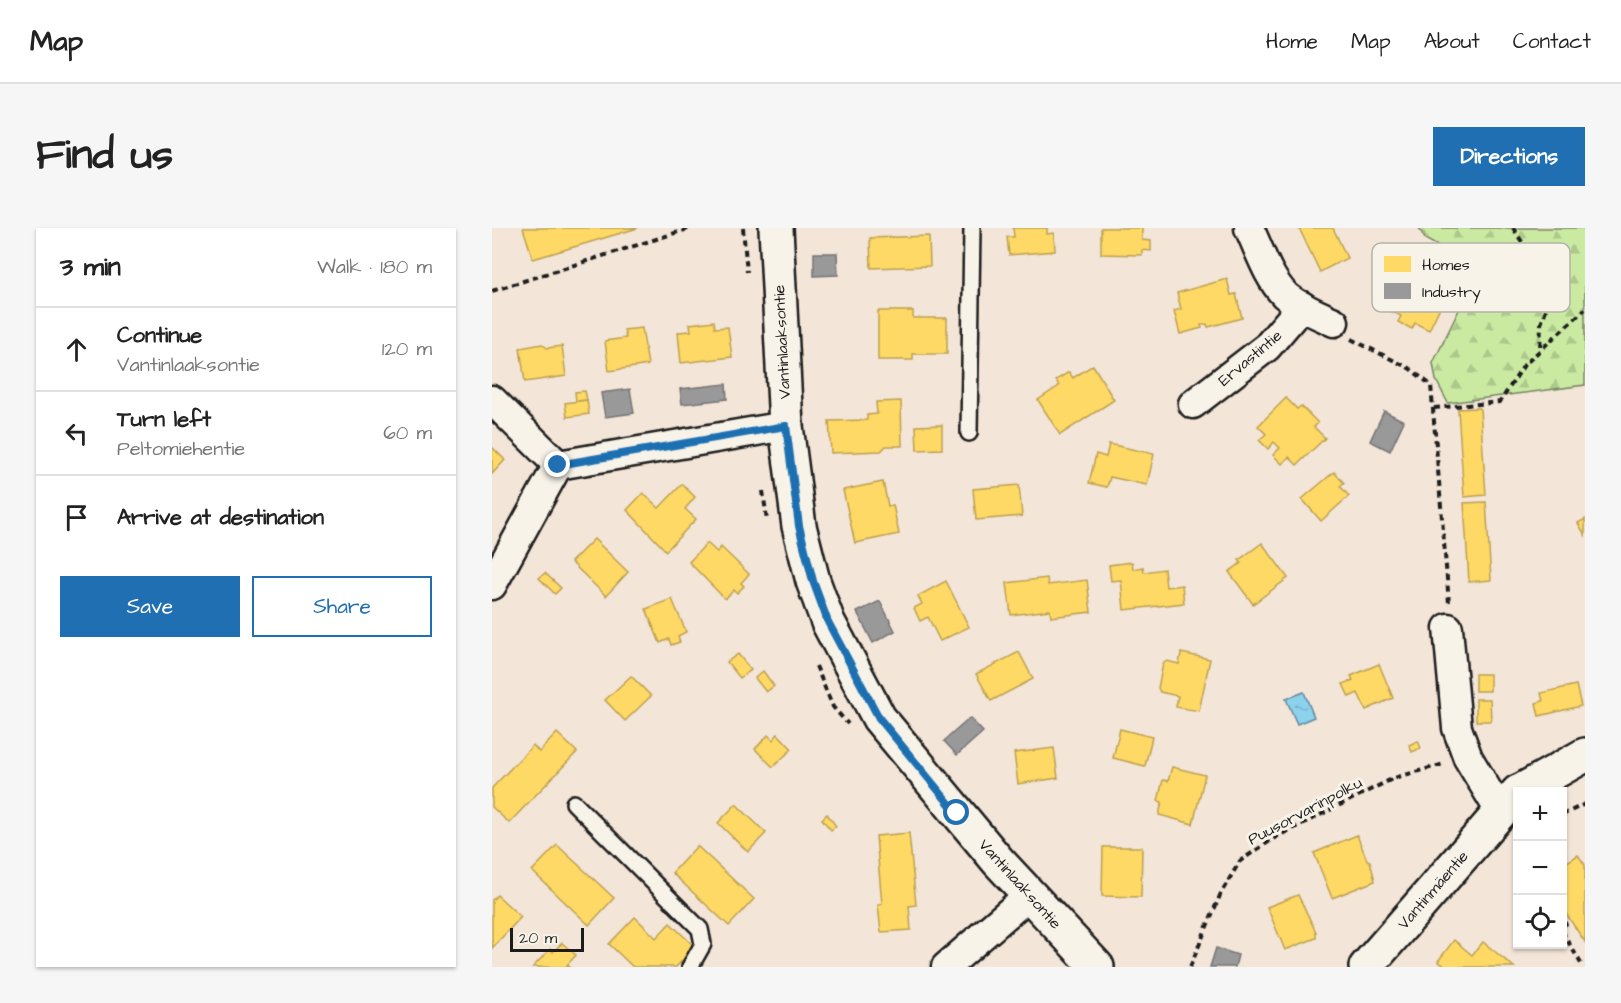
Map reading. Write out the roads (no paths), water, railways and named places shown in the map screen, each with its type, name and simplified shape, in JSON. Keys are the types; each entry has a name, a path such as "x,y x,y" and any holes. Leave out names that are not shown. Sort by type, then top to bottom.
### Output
{"street":[{"name":"Vantinlaaksontie","path":"776,228 786,426 804,550 816,591 841,651 879,718 1029,895 1097,967"},
{"path":"1249,228 1277,285 1285,295 1334,322"},
{"name":"Ervastintie","path":"1193,404 1267,347 1302,306"},
{"path":"492,400 558,465"},
{"path":"558,465 786,426"},
{"path":"492,585 558,465"},
{"path":"1448,628 1457,728 1468,758 1513,801"},
{"name":"Vantinmäentie","path":"1537,787 1585,755"},
{"path":"1567,788 1585,778"},
{"name":"Vantinmäentie","path":"1366,967 1513,803"},
{"path":"946,967 1029,895"}],"lane":[{"path":"969,433 972,228"},
{"path":"574,803 700,929 703,944 690,967"}],"water":[{"path":"1304,692 1314,717 1297,724 1286,699"}]}
